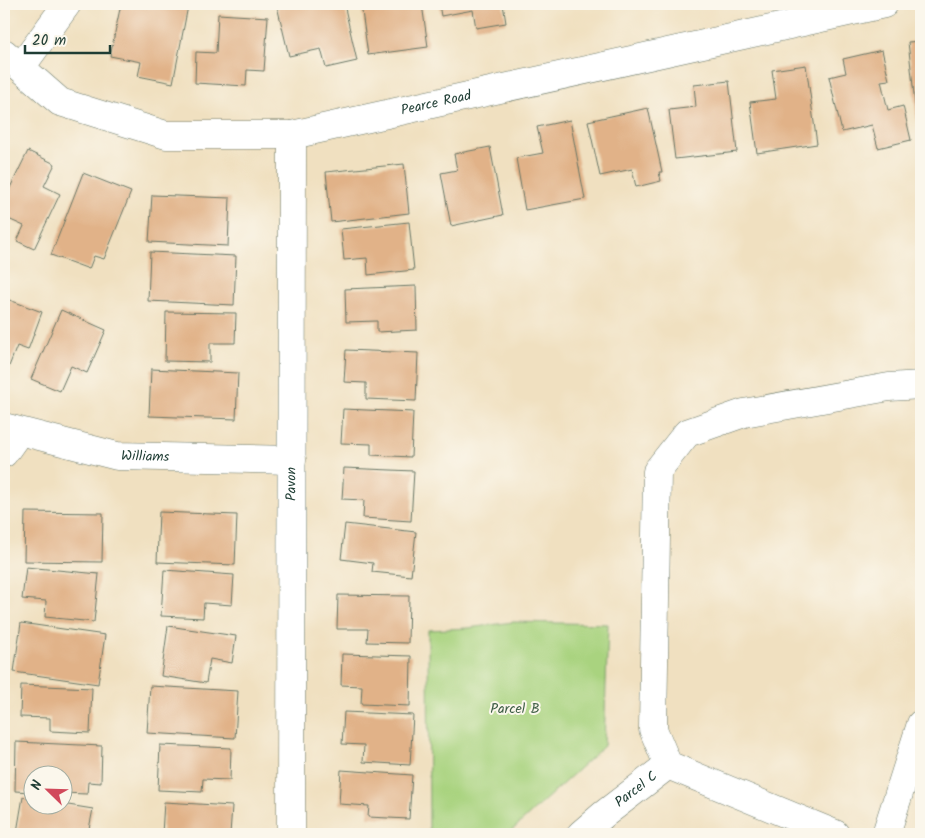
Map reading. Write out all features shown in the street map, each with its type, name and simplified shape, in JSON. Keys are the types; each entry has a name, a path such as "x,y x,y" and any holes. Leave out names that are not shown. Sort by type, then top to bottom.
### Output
{"street":[{"path":"12,60 67,4"},
{"name":"Pearce Road","path":"12,60 60,102 166,135 292,134 884,4"},
{"name":"Pavon","path":"291,834 292,134"},
{"path":"835,834 668,765 653,729 658,471 688,433 744,412 889,387 921,385"},
{"name":"Williams","path":"9,437 117,456 292,460"},
{"path":"886,834 921,724"},
{"name":"Parcel C","path":"582,834 603,815 668,765"}],"green space":[{"name":"Parcel B","path":"513,622 608,624 604,746 508,834 429,834 428,630 468,628"}],"building":[{"path":"121,4 151,8 152,4 188,6 173,83 138,76 141,62 110,56"},
{"path":"289,4 344,4 357,61 326,68 321,49 289,56 277,6"},
{"path":"361,4 422,4 428,47 368,55"},
{"path":"439,4 503,4 506,23 476,28 473,10 441,16"},
{"path":"218,14 268,17 264,71 247,70 246,86 195,83 196,52 216,53"},
{"path":"921,41 921,120 917,121 908,42"},
{"path":"882,50 889,80 881,81 888,110 903,106 911,140 878,148 872,125 842,132 829,77 846,73 843,59"},
{"path":"806,65 817,144 757,153 750,102 776,99 772,70"},
{"path":"729,81 737,152 675,159 669,110 696,107 694,85"},
{"path":"648,108 662,172 659,172 661,181 636,187 632,169 600,176 588,121"},
{"path":"570,120 585,199 525,210 516,158 543,153 537,127"},
{"path":"490,147 503,215 451,226 441,173 457,170 454,154"},
{"path":"28,151 55,164 44,186 60,194 34,249 17,241 24,226 4,217 4,200"},
{"path":"404,164 409,213 331,222 326,172"},
{"path":"83,173 131,192 104,259 94,256 89,269 51,255"},
{"path":"152,195 230,198 228,246 149,242"},
{"path":"409,222 414,270 368,275 367,258 344,260 341,229"},
{"path":"150,252 236,256 234,305 148,301"},
{"path":"416,286 417,330 377,332 377,321 346,322 345,289"},
{"path":"4,298 42,312 28,350 17,346 6,374 4,374"},
{"path":"61,310 106,330 87,373 71,366 60,391 31,379"},
{"path":"166,312 236,313 235,343 210,343 210,362 165,361"},
{"path":"346,350 418,353 416,401 366,399 366,383 344,382"},
{"path":"151,369 238,373 236,419 149,416"},
{"path":"343,409 413,412 411,457 371,455 371,444 341,443"},
{"path":"344,468 414,471 411,521 363,518 364,500 342,499"},
{"path":"25,512 103,513 102,562 24,561"},
{"path":"159,512 237,515 235,565 157,562"},
{"path":"345,524 416,532 411,576 372,572 373,563 341,559"},
{"path":"26,567 99,574 94,622 45,617 46,601 22,599"},
{"path":"164,570 234,575 232,605 204,603 203,618 161,616"},
{"path":"338,595 409,596 408,643 367,642 368,629 337,629"},
{"path":"21,623 105,635 98,684 14,672"},
{"path":"168,626 236,636 232,663 210,659 206,683 161,676"},
{"path":"342,654 411,656 410,706 361,704 362,686 341,685"},
{"path":"21,685 92,688 90,733 50,731 50,718 20,717"},
{"path":"150,686 238,691 235,738 147,733"},
{"path":"344,712 413,715 410,765 363,762 364,745 342,744"},
{"path":"16,742 102,746 101,783 88,782 87,794 72,793 72,766 22,766 22,791 15,791"},
{"path":"160,745 231,748 230,780 203,779 202,792 158,790"},
{"path":"341,770 412,775 409,819 368,817 369,806 339,804"},
{"path":"164,802 232,806 230,834 162,834"},
{"path":"22,803 22,816 72,816 72,806 93,809 88,834 31,834 17,832"},
{"path":"336,830 416,832 415,834 336,834"}]}
